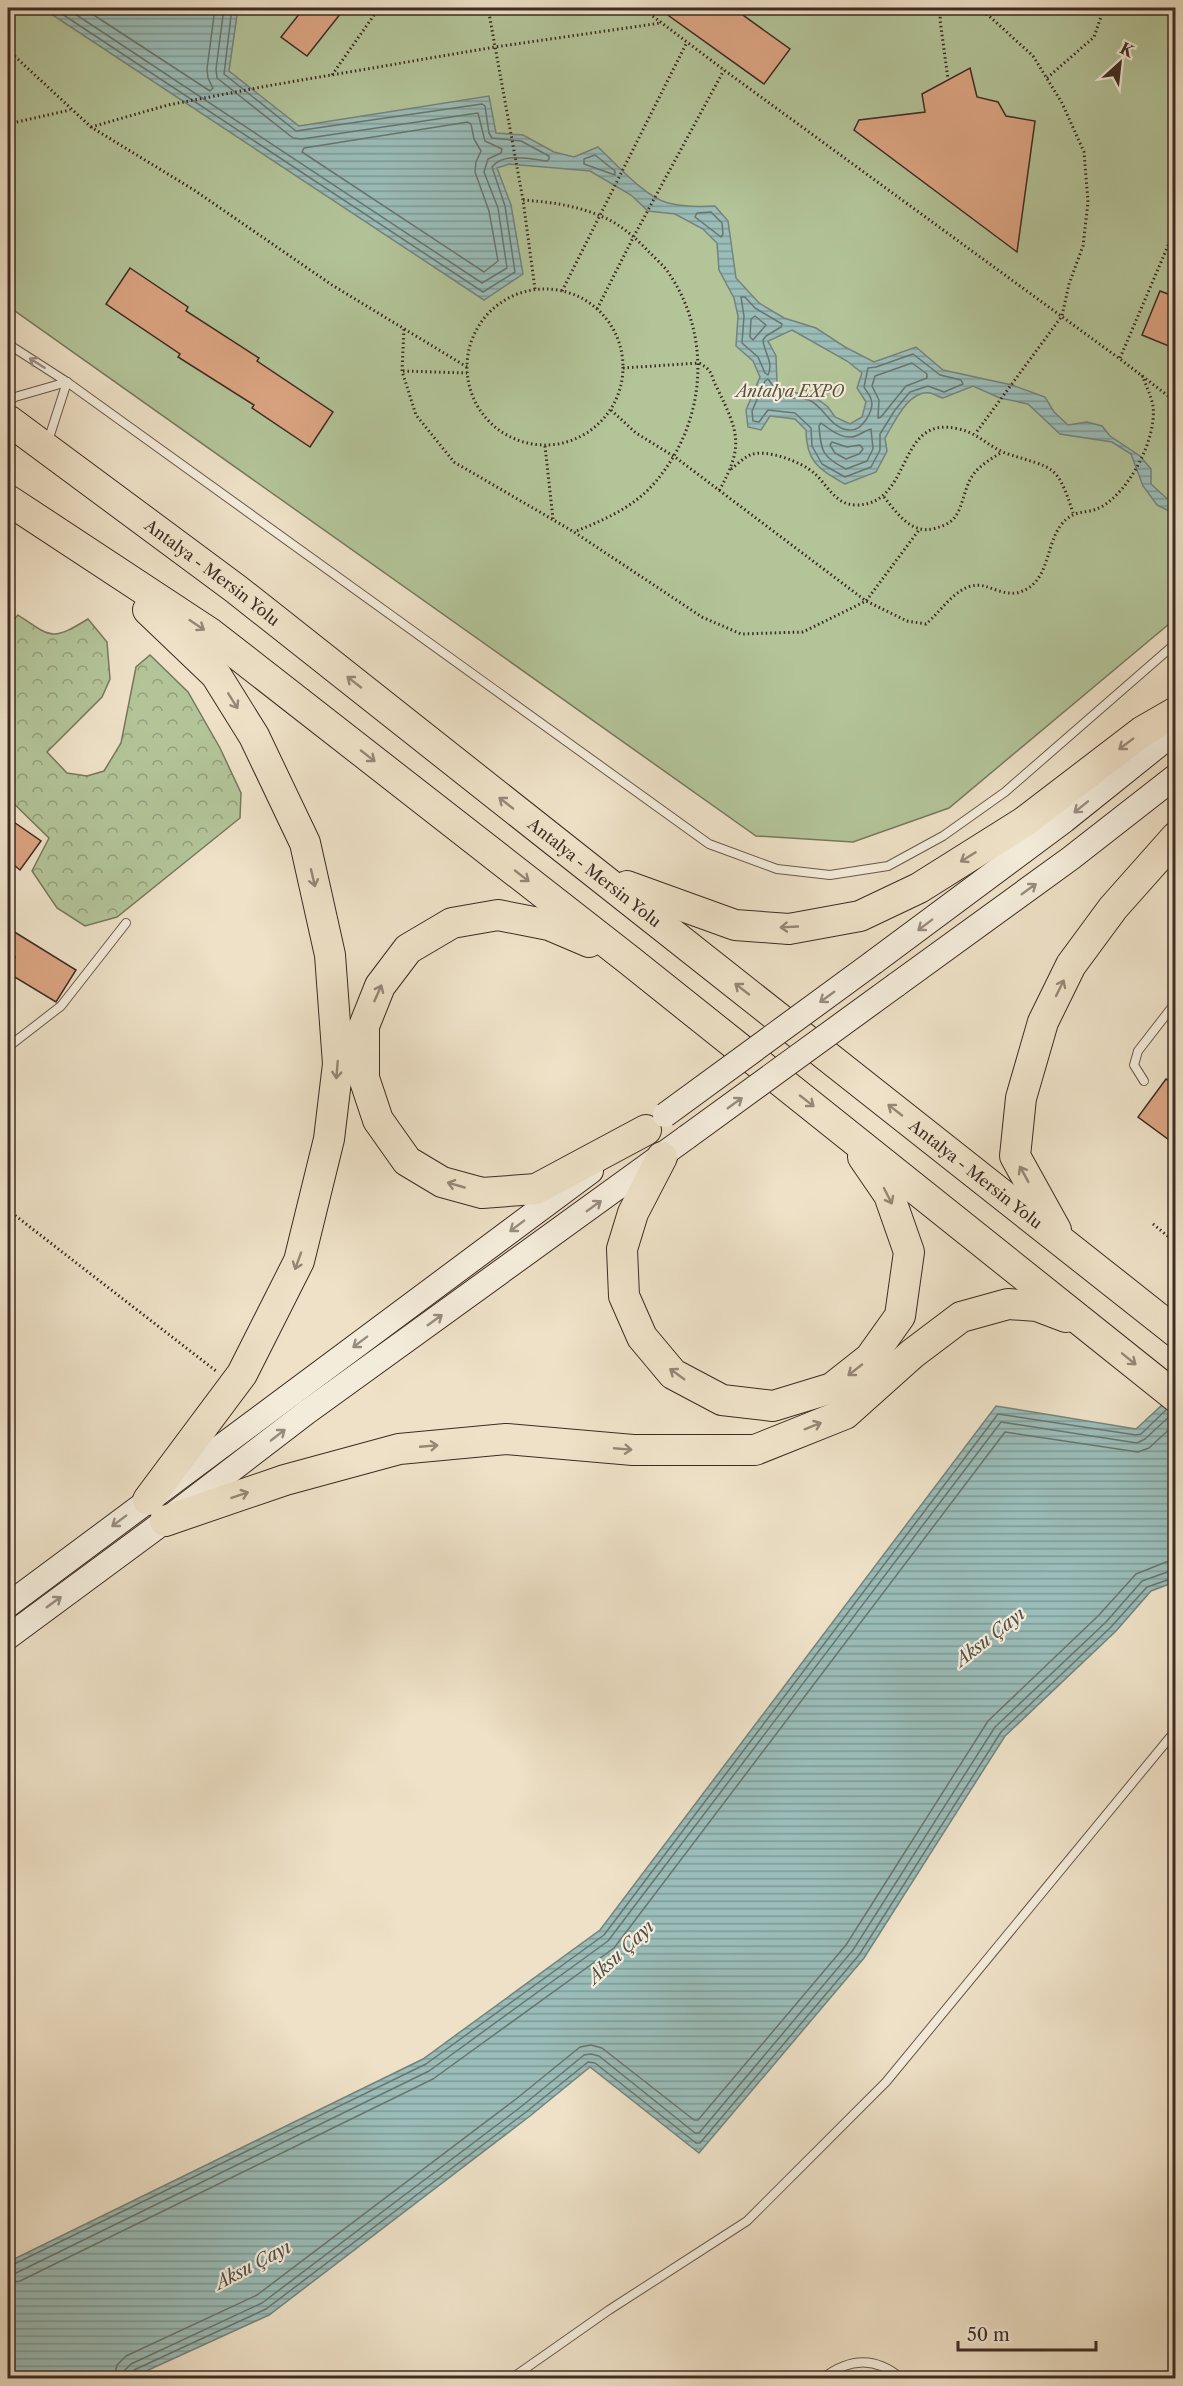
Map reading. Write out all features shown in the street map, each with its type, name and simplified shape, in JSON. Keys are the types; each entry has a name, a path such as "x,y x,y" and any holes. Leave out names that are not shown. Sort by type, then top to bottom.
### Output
{"highway":[{"name":"Antalya - Mersin Yolu","path":"8,420 236,589 1176,1332"},
{"path":"8,500 210,633 844,1130 1176,1397"},
{"path":"73,542 178,637 216,675 249,727 304,843 330,955 338,1064 329,1139 299,1262 242,1374 156,1510"},
{"path":"598,875 735,925 789,928 860,916 920,888 1024,822 1143,731 1176,712"},
{"path":"1063,1243 1015,1156 1021,1098 1043,1022 1071,965 1113,908 1176,837"},
{"path":"629,960 549,925 498,915 452,923 408,949 380,986 364,1026 364,1078 378,1120 407,1161 442,1182 482,1193 536,1188 655,1123"},
{"path":"662,1157 633,1212 622,1249 624,1296 642,1336 673,1374 722,1400 773,1406 832,1388 870,1358 900,1316 909,1252 889,1195 844,1130"},
{"path":"156,1510 285,1480 399,1449 506,1439 633,1450 755,1450 844,1414 912,1354 961,1317 1008,1304 1037,1306 1083,1323"}],"main road":[{"path":"8,1637 156,1510 655,1123 1065,820 1176,731"},
{"path":"8,1605 307,1412 662,1157 1071,858 1176,776"}],"lane":[{"path":"8,344 67,382 709,844 777,869 830,874 888,867 934,841 1005,792 1176,643"},
{"path":"8,402 15,397 67,382"},
{"path":"46,446 67,382"},
{"path":"8,1047 61,1006 126,923"},
{"path":"1144,1081 1134,1065 1138,1051 1176,1002"},
{"path":"512,2379 609,2310 747,2221 886,2082 1176,1730"},
{"path":"823,2379 851,2362 872,2363 893,2371 901,2379"}],"path":[{"path":"332,75 379,8"},
{"path":"488,8 523,200 535,290"},
{"path":"642,8 1120,358 1176,402"},
{"path":"941,8 940,20 948,80"},
{"path":"974,8 988,15 1033,56 1062,103 1084,152 1088,202 1083,246 1069,284 1062,316 975,434"},
{"path":"1047,78 1094,36 1104,8"},
{"path":"91,127 168,105 267,86 495,47 663,23"},
{"path":"562,291 687,42"},
{"path":"8,50 91,127 194,190 332,285 467,367"},
{"path":"597,309 724,70"},
{"path":"8,124 71,110"},
{"path":"523,200 562,203 600,215 634,236 668,271 690,315 699,363 694,412 675,457 648,490 614,516 574,532"},
{"path":"1120,358 1176,227"},
{"path":"535,290 562,291 581,298 597,309 612,326 620,346 623,368 620,390 611,410 593,429 578,437 570,441 545,445 522,442 501,432 484,416 472,396 467,373 468,350 477,328 492,309 512,296 535,290"},
{"path":"405,329 402,371 416,415 454,462 574,532 702,618 741,634 803,632 866,601 919,530"},
{"path":"623,368 699,363 710,369 735,430 737,448 731,469 718,491"},
{"path":"402,371 467,373"},
{"path":"611,410 636,433 675,457 866,601 908,621 926,624 939,613 948,598 963,590 981,585 999,591 1018,593 1031,585 1043,571 1053,539 1061,525 1073,513 1101,507 1130,482 1152,431 1152,406 1143,375"},
{"path":"731,469 751,454 770,453 814,472 825,487 840,500 853,506 872,504 884,497 893,486 912,448 922,436 936,429 957,428 975,434 1002,452 1033,460 1052,470 1060,478 1073,513"},
{"path":"545,445 553,519"},
{"path":"884,497 909,524 919,530 931,530 944,526 955,518 971,476 982,464 1002,452"},
{"path":"8,1210 213,1368 233,1386"},
{"path":"1153,1224 1176,1243"}],"green space":[{"name":"Antalya EXPO","path":"8,8 1175,8 1175,619 949,808 853,842 756,836 8,306"},
{"path":"18,615 52,634 67,631 88,619 107,642 110,679 102,697 47,752 67,773 87,776 104,771 121,743 136,667 150,655 188,692 220,748 241,793 240,818 117,917 85,926 57,908 32,871 49,838 8,798 8,626"}],"water":[{"path":"42,8 238,8 229,71 299,126 489,96 496,133 523,135 554,152 574,157 598,147 631,179 659,200 686,206 715,206 728,221 736,278 759,303 784,318 816,328 874,362 916,347 943,370 1012,385 1045,397 1054,412 1068,425 1087,422 1102,426 1110,436 1140,456 1151,469 1151,484 1175,506 1175,514 1157,505 1143,486 1131,454 1112,442 1060,434 1028,404 1000,398 973,386 943,398 930,393 915,396 903,408 885,438 887,451 876,472 845,484 836,479 821,469 811,457 806,430 795,419 770,416 761,430 748,427 746,410 760,377 753,361 736,346 738,316 734,298 719,270 717,243 703,229 675,214 648,211 631,195 590,171 509,164 497,168 511,205 523,274 484,300","holes":["792,330 847,361 862,373 857,388 866,402 862,417 850,424 835,417 828,407 811,394 784,392 777,383 776,356 768,341"]},
{"name":"Aksu Çayı","path":"1175,1393 1175,1582 1151,1591 1116,1631 1005,1736 864,1958 699,2153 590,2067 530,2116 269,2315 131,2378 8,2378 8,2262 423,2059 600,1930 996,1406 1136,1429"}],"building":[{"path":"304,8 345,8 307,56 281,37"},
{"path":"658,8 733,8 790,49 764,84"},
{"path":"970,68 977,97 998,102 1006,116 1035,121 1017,252 854,130 859,120 925,112 922,94"},
{"path":"130,268 188,307 186,311 259,358 257,361 333,412 310,447 252,408 254,405 178,357 180,354 106,304"},
{"path":"1160,291 1176,297 1176,349 1142,335"},
{"path":"8,818 41,841 20,870 8,860"},
{"path":"8,928 76,970 56,1002 8,973 15,957 8,952"},
{"path":"1166,1079 1176,1085 1176,1145 1138,1117"}]}
